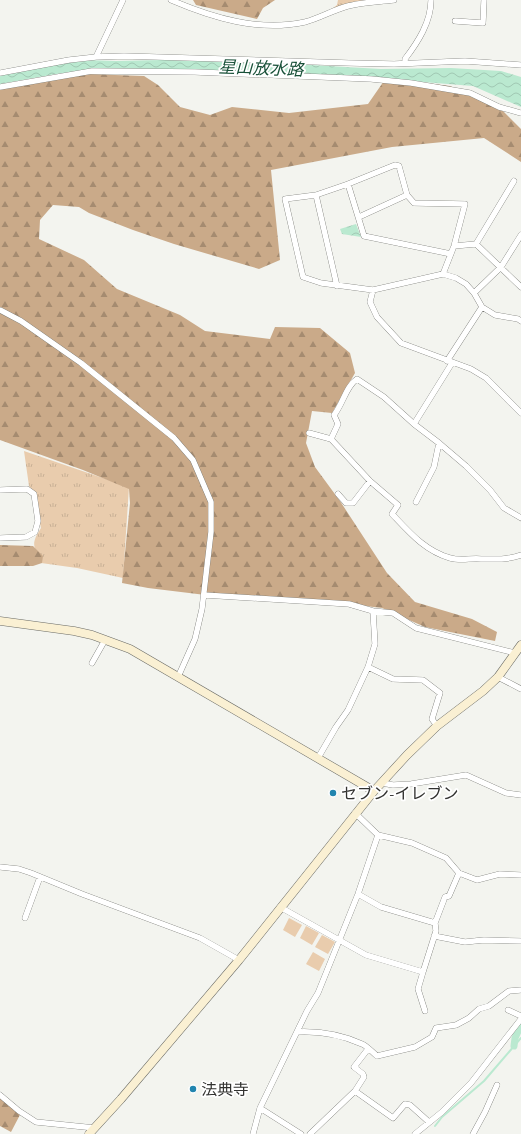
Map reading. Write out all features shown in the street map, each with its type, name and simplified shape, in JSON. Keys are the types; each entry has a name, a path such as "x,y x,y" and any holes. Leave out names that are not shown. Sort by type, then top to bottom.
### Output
{"street":[{"path":"96,57 123,0"},
{"path":"171,0 198,12 252,25 271,26 287,25 306,21 346,6 394,0"},
{"path":"405,63 404,59 415,46 425,26 431,8 431,0"},
{"path":"454,21 483,24 484,0"},
{"path":"0,73 70,60 124,56 348,63 466,61 521,65"},
{"path":"0,87 92,71 195,72 371,79 411,83 470,93 499,107 521,113"},
{"path":"443,274 454,246 465,204 414,203 407,195 398,166 395,165 316,195 285,199 303,278 337,286 373,290 443,274 456,278 466,284 474,293 482,307 495,315 518,319 521,321"},
{"path":"476,244 514,181"},
{"path":"348,184 364,236 451,254"},
{"path":"316,195 337,286"},
{"path":"359,217 407,195"},
{"path":"474,293 501,266 521,235"},
{"path":"454,246 476,244 501,266 521,287"},
{"path":"373,290 370,302 377,317 401,343 471,370 486,378 521,413"},
{"path":"414,424 482,307"},
{"path":"0,310 21,321 81,363 174,438 193,460 211,502 212,532 202,609 195,639 178,677"},
{"path":"331,439 338,424 334,415 352,382 357,379 384,397 414,424 440,443 490,490 504,508 520,516"},
{"path":"309,433 331,439 370,481 398,505 392,514 413,537 430,549 451,558 465,560 477,558 509,559 521,555"},
{"path":"416,502 434,467 440,443"},
{"path":"338,494 346,503 353,503 370,481"},
{"path":"0,490 27,489 34,494 38,521 35,532 26,537 0,538"},
{"path":"204,596 349,604 373,611 393,613 416,628 515,653"},
{"path":"318,758 348,710 368,667 375,644 373,611"},
{"path":"1,623 74,631 130,649 374,791"},
{"path":"92,663 105,640"},
{"path":"0,1095 19,1111 36,1122 92,1131 239,960 374,791 407,755 437,726 498,677 521,645"},
{"path":"368,667 393,679 423,680 440,693 432,719 437,726"},
{"path":"498,677 521,689"},
{"path":"382,783 393,785 411,784 466,775 506,793 521,796"},
{"path":"355,813 378,835 412,843 446,858 459,873 476,880 500,874 521,875"},
{"path":"253,1134 260,1108 307,1012 318,993 340,941 378,835"},
{"path":"0,867 19,869 200,938 239,960"},
{"path":"425,1011 418,989 436,931 435,922 445,897 449,896 459,873"},
{"path":"26,918 40,877"},
{"path":"358,894 381,907 435,922"},
{"path":"280,907 366,954 423,972"},
{"path":"434,936 464,942 484,940 521,941"},
{"path":"297,1032 332,1035 364,1044 377,1056 415,1046 432,1037 436,1028 456,1024 469,1018 479,1009 489,1006 509,990 521,990"},
{"path":"508,1010 521,1016"},
{"path":"415,1134 442,1112 471,1082 521,1020"},
{"path":"310,1134 355,1091 364,1077 363,1074 354,1067 368,1049"},
{"path":"473,1134 497,1085"},
{"path":"355,1091 393,1118 405,1104 410,1105 429,1122"},
{"path":"260,1108 301,1134"}],"green space":[{"path":"193,0 275,0 263,8 257,19 196,5"},
{"path":"338,0 375,0 333,8 337,5"},
{"path":"86,74 144,76 158,85 180,107 210,115 232,107 289,113 368,104 386,78 450,86 499,107 521,129 521,162 484,138 392,147 271,170 280,260 259,269 174,244 133,230 89,213 79,207 53,205 40,220 39,239 84,260 117,289 180,315 205,331 270,339 275,327 320,328 350,353 355,373 332,413 312,411 306,443 315,467 340,501 387,573 415,602 472,619 497,632 495,641 425,627 382,608 349,604 222,597 148,588 122,583 130,503 129,489 83,470 0,440 0,90 41,79"},
{"path":"24,451 129,487 123,578 77,568 41,563 34,546 34,542 41,528 32,490 29,486"},
{"path":"0,545 33,546 43,556 42,563 33,566 0,566"},
{"path":"289,918 302,925 295,937 283,930"},
{"path":"306,926 319,933 312,945 300,938"},
{"path":"322,935 335,942 328,954 315,947"},
{"path":"313,952 325,959 319,971 306,964"},
{"path":"0,1095 22,1111 11,1132 0,1126"}],"water":[{"name":"星山放水路","path":"204,59 381,69 451,68 501,71 521,77 521,107 473,86 410,81 180,70 94,69 0,84 0,75 17,70 85,60 116,61"},
{"path":"356,224 361,237 342,234 340,229"}],"waterway":[{"path":"514,1046 515,1038 521,1025"},
{"path":"435,1126 442,1117 484,1081 521,1038"}],"place":[{"name":"セブン-イレブン","path":"333,793"},
{"name":"法典寺","path":"193,1089"}]}
